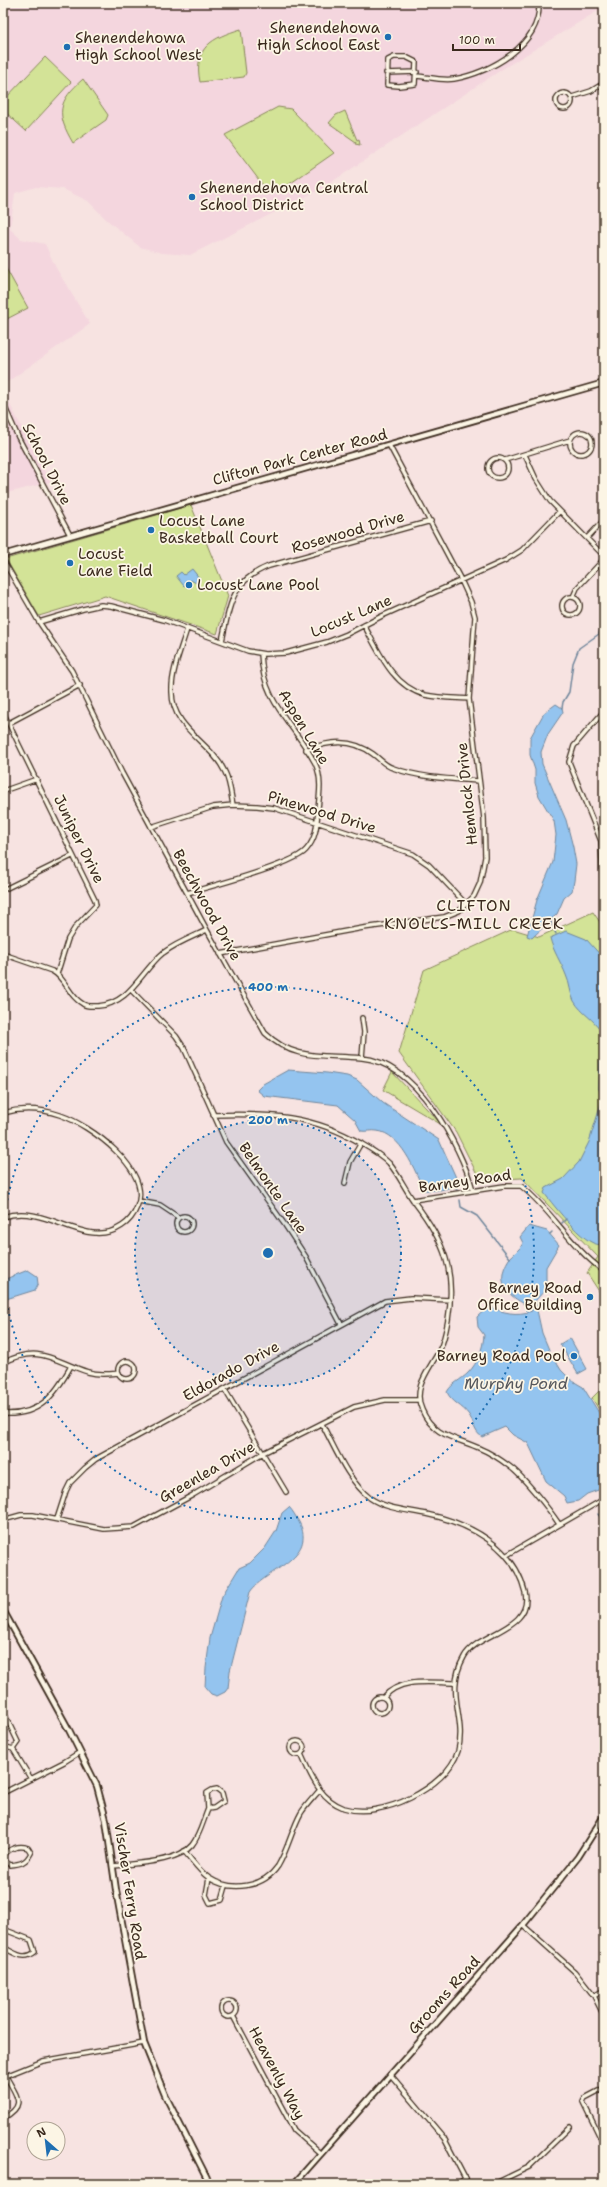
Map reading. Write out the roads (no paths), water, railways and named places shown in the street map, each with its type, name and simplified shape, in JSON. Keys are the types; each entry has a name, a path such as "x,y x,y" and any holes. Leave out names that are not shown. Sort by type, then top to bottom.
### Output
{"street":[{"path":"417,76 453,79 477,73 491,66 516,50 528,38 537,21 540,3"},
{"path":"394,57 406,57 416,62 417,76 415,84 393,86 387,85 386,73 388,60 394,57"},
{"path":"386,73 416,72"},
{"path":"572,97 591,91 604,83"},
{"path":"568,93 572,97 572,105 568,108 563,110 557,106 556,98 560,94 568,93"},
{"name":"Clifton Park Center Road","path":"3,555 604,383"},
{"name":"School Drive","path":"3,403 18,437 70,535"},
{"path":"505,460 508,467 506,474 498,478 491,475 488,468 490,461 497,457 505,460 525,455 570,440 577,432 585,432 591,438 591,446 587,452 579,454 572,450 570,440"},
{"name":"Hemlock Drive","path":"220,954 363,928 444,917 459,911 477,890 485,857 484,818 469,699 475,617 462,580 390,445"},
{"path":"525,455 540,487 559,512 587,538 604,558 577,588 573,597"},
{"name":"Locust Lane","path":"39,622 101,605 111,606 164,620 261,654 286,653 327,642 514,556 543,530 559,512"},
{"path":"587,538 604,520"},
{"name":"Rosewood Drive","path":"222,641 233,598 246,578 253,572 269,566 431,521"},
{"name":"Beechwood Drive","path":"3,560 39,622 80,685 151,827 206,930 265,1033 278,1044 300,1054 322,1058 362,1058 386,1065 398,1072 430,1106 453,1139 466,1166 473,1190"},
{"path":"573,597 579,602 579,607 577,612 569,614 563,610 562,604 565,599 573,597"},
{"path":"364,625 385,661 401,683 427,695 469,699"},
{"path":"187,629 174,676 172,691 173,706 180,720 210,752 225,771 233,805"},
{"name":"Aspen Lane","path":"187,893 281,864 305,852 313,840 317,822 319,779 315,764 269,694 262,667 261,654"},
{"path":"9,723 80,685"},
{"path":"604,711 574,746 569,762 600,841 604,899"},
{"name":"Juniper Drive","path":"3,712 37,779 96,905 76,926 68,939 57,974"},
{"path":"306,750 324,743 351,743 364,748 394,769 450,779 479,781"},
{"path":"3,791 37,779"},
{"name":"Pinewood Drive","path":"151,827 193,813 233,805 274,808 413,854 429,864 466,904"},
{"path":"3,890 72,856"},
{"path":"3,954 57,974 76,999 87,1006 107,1005 131,990 161,955 173,946 206,930"},
{"name":"Belmonte Lane","path":"131,990 180,1042 193,1066 213,1115 232,1154 285,1225 306,1257 341,1324"},
{"path":"362,1018 364,1032 362,1058"},
{"path":"3,1113 12,1111 38,1110 59,1115 79,1123 97,1136 128,1163 139,1188 139,1201 130,1220 122,1226 103,1234 86,1232 35,1214 19,1213 3,1217"},
{"path":"213,1115 255,1114 301,1119 321,1124 361,1143 388,1162 430,1226 447,1259 451,1282 450,1300 443,1341 423,1378 418,1400 427,1420 440,1432 457,1441 481,1449 511,1467 559,1524"},
{"path":"345,1183 350,1162 361,1143"},
{"name":"Barney Road","path":"413,1200 510,1185 521,1186 535,1198 586,1256 604,1271"},
{"path":"139,1201 160,1205 178,1217"},
{"path":"183,1215 190,1218 192,1226 188,1230 181,1232 177,1229 175,1224 178,1217 183,1215"},
{"name":"Eldorado Drive","path":"57,1519 66,1491 85,1468 119,1446 225,1390 341,1324 391,1299 411,1298 450,1300"},
{"path":"3,1363 20,1356 37,1354 50,1356 72,1366 100,1374 119,1373 122,1377 130,1378 136,1373 136,1367 130,1362 125,1362 120,1365 119,1373"},
{"path":"3,1414 27,1412 40,1406 50,1399 60,1388 72,1366"},
{"path":"225,1390 286,1492"},
{"name":"Greenlea Drive","path":"3,1520 22,1515 57,1519 104,1529 134,1527 181,1502 263,1453 354,1407 370,1402 418,1400"},
{"path":"301,1754 319,1791 344,1808 366,1810 381,1809 405,1800 434,1784 449,1768 458,1750 460,1740 454,1683 458,1668 465,1654 476,1645 516,1620 525,1608 526,1593 519,1575 507,1555 473,1530 428,1515 389,1507 370,1497 360,1489 322,1424"},
{"path":"507,1555 604,1499"},
{"name":"Vischer Ferry Road","path":"3,1610 89,1768 104,1806 144,2043 154,2072 210,2184"},
{"path":"384,1697 388,1701 388,1709 381,1713 376,1712 372,1706 372,1701 376,1697 384,1697 389,1692 403,1684 454,1683"},
{"path":"3,1712 16,1735 18,1742 13,1749"},
{"path":"297,1740 302,1742 304,1750 301,1754 296,1755 292,1753 290,1746 292,1742 297,1740"},
{"path":"3,1746 13,1749 31,1779"},
{"path":"3,1793 80,1752"},
{"path":"113,1866 170,1858 184,1851 197,1839 208,1809 207,1794 212,1790 220,1791 224,1797 224,1801 214,1808 208,1809"},
{"path":"184,1851 209,1878 226,1886 240,1887 251,1884 270,1875 278,1866 302,1812 319,1791"},
{"name":"Grooms Road","path":"294,2184 523,1925 574,1863 604,1816"},
{"path":"22,1846 28,1848 31,1853 24,1862 17,1864 10,1865 3,1858 10,1849 22,1846"},
{"path":"209,1878 206,1895 210,1903 222,1900 226,1886"},
{"path":"523,1925 575,1972 594,1996 604,2016"},
{"path":"3,1929 32,1940 35,1952 30,1956 23,1957 3,1947"},
{"path":"594,1996 604,1990"},
{"name":"Heavenly Way","path":"230,2001 236,2005 238,2010 234,2016 228,2017 222,2013 222,2006 225,2002 230,2001"},
{"name":"Heavenly Way","path":"234,2016 294,2130 321,2154"},
{"path":"3,2118 15,2111 18,2106 18,2100 4,2077 43,2061 144,2043"},
{"path":"390,2074 436,2127 450,2147 468,2184"},
{"path":"604,2088 586,2098 583,2102 604,2145"},
{"path":"494,2184 529,2167 570,2127"},
{"path":"458,2184 466,2178"}],"water":[{"path":"192,569 200,579 196,583 191,580 184,586 176,576 181,572 184,575"},
{"path":"556,704 562,708 563,712 548,734 541,752 542,764 566,820 576,864 572,891 564,898 557,914 532,938 527,936 537,900 553,862 556,835 554,821 539,796 535,783 535,770 530,755 530,738 544,713"},
{"path":"566,931 586,939 604,959 604,1243 598,1244 581,1235 563,1217 544,1193 546,1188 563,1179 579,1162 589,1142 602,1097 599,1089 601,1031 574,1001 564,970 550,938"},
{"path":"288,1070 327,1073 347,1076 357,1080 383,1103 439,1140 458,1182 442,1190 423,1190 406,1154 393,1138 385,1133 361,1131 355,1120 338,1105 264,1096 257,1090 263,1084"},
{"name":"Murphy Pond","path":"529,1226 547,1231 559,1245 546,1267 546,1289 535,1301 542,1333 550,1352 561,1370 571,1380 583,1387 604,1421 604,1488 587,1494 578,1501 567,1503 564,1496 546,1481 528,1443 513,1435 505,1427 482,1437 476,1430 469,1415 451,1399 447,1392 451,1386 472,1369 479,1355 484,1335 478,1327 477,1317 489,1306 510,1313 526,1313 532,1311 531,1307 516,1299 506,1289 503,1283 504,1268 509,1259 519,1250 522,1245 523,1243 520,1237"},
{"path":"28,1270 37,1276 38,1284 35,1290 3,1300 3,1280"},
{"name":"Barney Road Pool","path":"570,1338 587,1369 578,1374 560,1344"},
{"path":"289,1507 299,1522 303,1534 302,1545 288,1562 267,1576 250,1592 230,1671 228,1688 225,1692 217,1696 211,1694 205,1687 206,1668 210,1638 222,1596 239,1568 250,1563 265,1548 276,1531 282,1513"}],"waterway":[{"path":"562,708 563,702 569,692 573,663 579,648 599,634 604,615"},
{"path":"550,920 556,934"},
{"path":"455,1185 457,1190"},
{"path":"460,1200 461,1207 477,1216 510,1258"},
{"path":"562,1223 566,1219"},
{"path":"598,1514 604,1522"}],"place":[{"name":"Shenendehowa High School East","path":"388,37"},
{"name":"Shenendehowa High School West","path":"67,47"},
{"name":"Shenendehowa Central School District","path":"192,197"},
{"name":"Locust Lane Basketball Court","path":"151,530"},
{"name":"Locust Lane Field","path":"70,563"},
{"name":"Locust Lane Pool","path":"189,585"},
{"name":"Barney Road Office Building","path":"590,1297"},
{"name":"Barney Road Pool","path":"574,1356"}],"district":[{"name":"CLIFTON KNOLLS-MILL CREEK","path":"474,914"}]}
